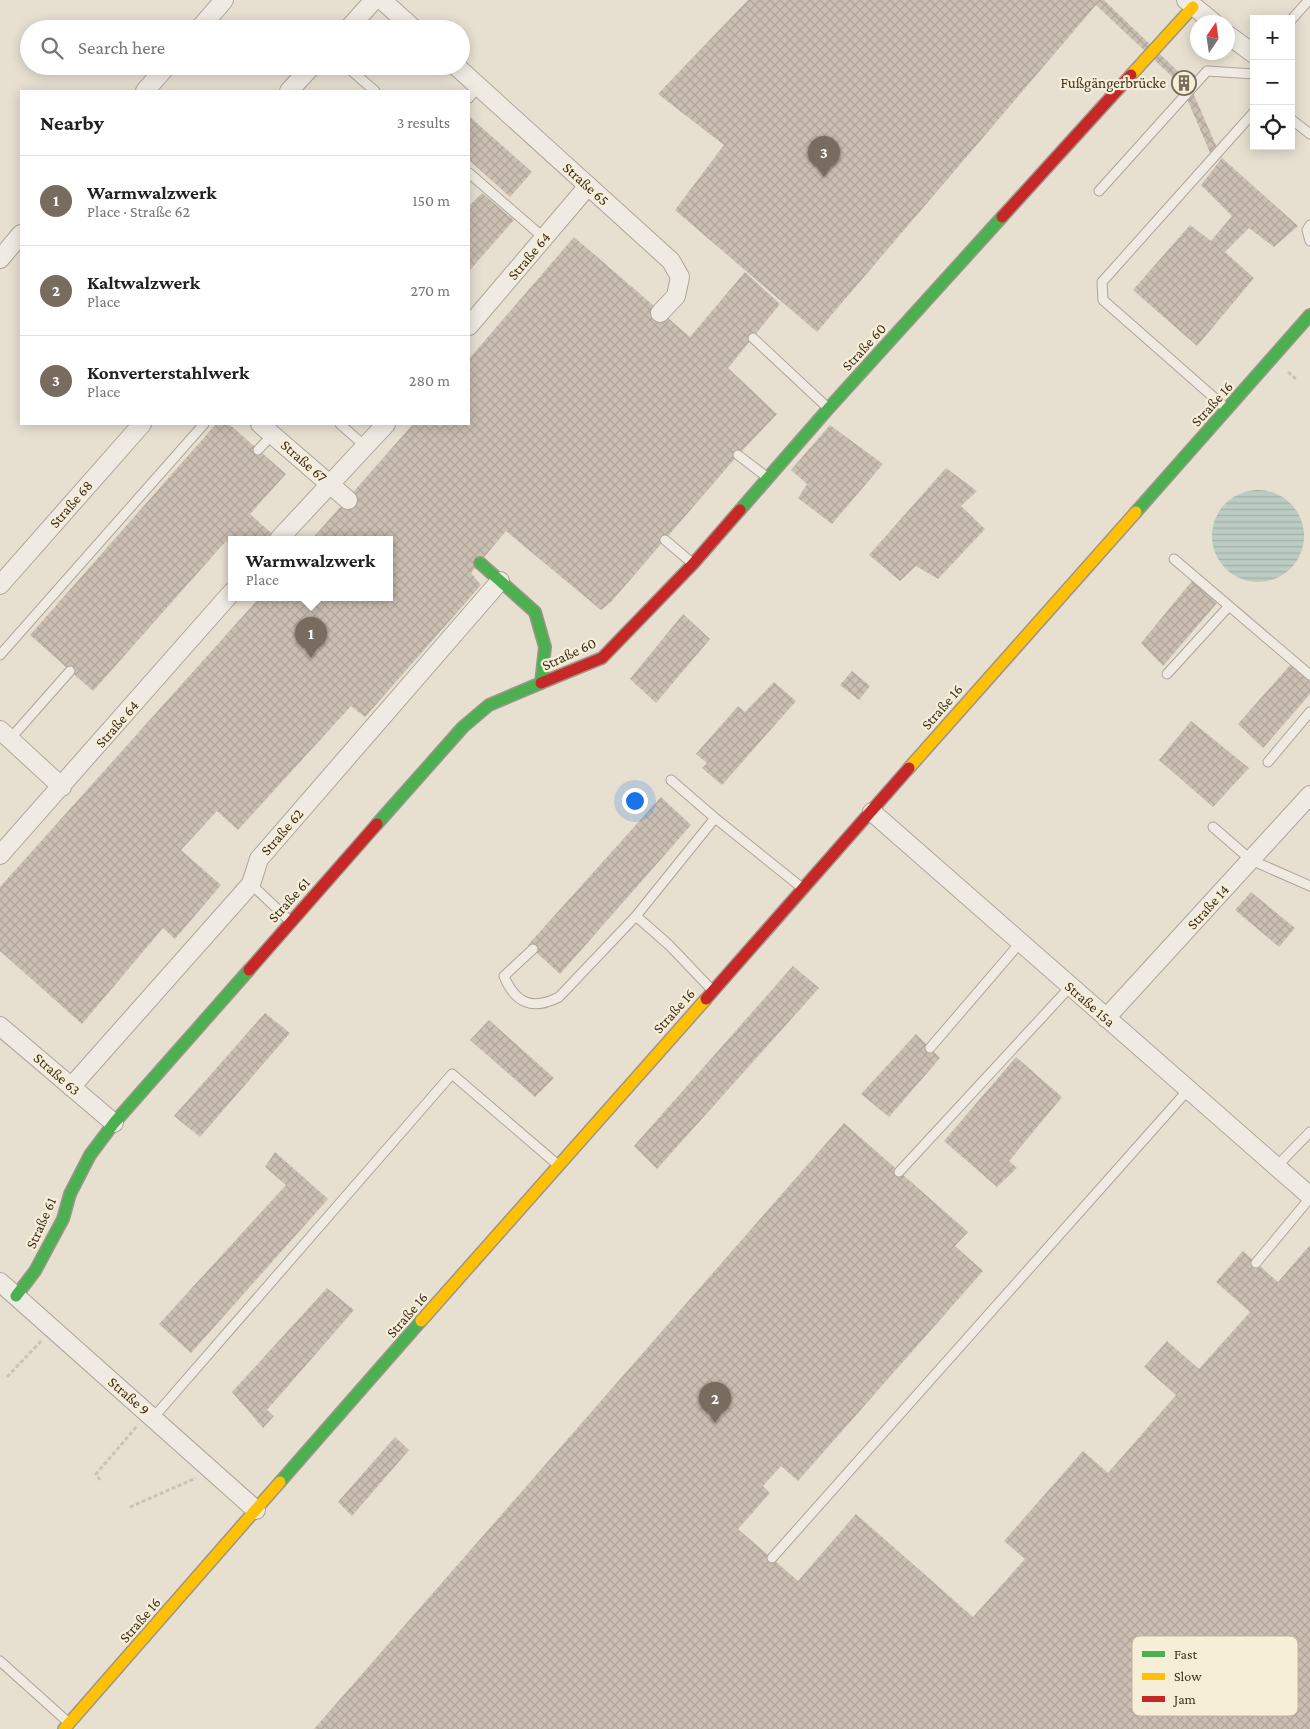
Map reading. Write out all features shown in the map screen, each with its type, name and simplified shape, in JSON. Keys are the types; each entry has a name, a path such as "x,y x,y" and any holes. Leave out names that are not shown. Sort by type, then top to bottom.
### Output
{"street":[{"path":"207,20 224,0"},
{"path":"356,20 374,0"},
{"path":"382,0 404,20"},
{"path":"1190,3 1205,15"},
{"name":"Straße 60","path":"541,683 602,658 694,564 828,408 1190,3"},
{"path":"1235,40 1250,51"},
{"path":"146,90 159,75"},
{"path":"294,89 305,75"},
{"name":"Straße 65","path":"462,75 474,92 588,186 671,261 680,277 676,296 660,313"},
{"name":"Straße 64","path":"470,325 588,186"},
{"path":"0,259 20,235"},
{"name":"Straße 16","path":"66,1726 712,990 872,812 940,731 1310,315"},
{"name":"Straße 68","path":"0,585 141,425"},
{"path":"282,536 385,425"},
{"name":"Straße 67","path":"266,429 348,500"},
{"path":"480,563 535,612 545,646 541,683"},
{"name":"Straße 62","path":"71,1087 251,884 259,859 500,581"},
{"name":"Straße 64","path":"0,855 62,787 228,597"},
{"name":"Straße 61","path":"16,1296 35,1271 63,1219 70,1194 90,1155 114,1123 290,921 463,727 489,704 541,683"},
{"path":"5,735 62,787"},
{"name":"Straße 14","path":"1106,1018 1310,795"},
{"name":"Straße 15a","path":"872,812 1310,1197"},
{"name":"Straße 63","path":"0,1026 114,1123"},
{"name":"Straße 9","path":"0,1282 256,1510"}],"lane":[{"path":"1295,16 1310,0"},
{"path":"1098,191 1207,71 1250,74"},
{"path":"356,75 374,90"},
{"path":"1227,409 1103,300 1102,282 1250,116"},
{"path":"1295,122 1310,134"},
{"path":"470,174 544,238"},
{"path":"1310,225 1307,230 1310,241"},
{"path":"753,338 828,408"},
{"path":"0,655 203,425"},
{"path":"341,425 366,447"},
{"path":"258,450 266,429"},
{"path":"738,454 768,478"},
{"path":"665,540 694,564"},
{"path":"1174,560 1310,675"},
{"path":"1167,674 1229,606"},
{"path":"5,735 70,671"},
{"path":"1268,762 1310,712"},
{"path":"671,780 802,888"},
{"path":"533,948 504,976 511,992 526,1003 545,1004 559,997 636,916 715,818"},
{"path":"1212,827 1250,860 1310,886"},
{"path":"251,884 290,921"},
{"path":"636,916 669,944 712,990"},
{"path":"930,1048 1020,943"},
{"path":"899,1172 1070,986"},
{"path":"151,1415 452,1074 558,1165"},
{"path":"772,1558 1188,1090"},
{"path":"1276,1167 1310,1132"},
{"path":"1256,1263 1310,1197"},
{"path":"0,1662 66,1726"}],"path":[{"path":"6,1377 52,1328"},
{"path":"100,1480 96,1474 151,1415"},
{"path":"130,1507 212,1471"}],"shaded area":[{"path":"1258,490 1276,493 1291,503 1301,518 1304,536 1301,554 1291,569 1276,579 1258,582 1240,579 1225,569 1215,554 1212,536 1215,518 1225,503 1240,493"}],"building":[{"path":"748,0 1104,0 1188,81 1221,157 1215,164 1181,85 1096,5 817,332 675,210 724,145 658,94"},
{"path":"470,117 532,172 510,197 470,161"},
{"path":"1222,158 1298,226 1274,247 1249,228 1225,252 1254,278 1197,346 1133,290 1190,225 1211,241 1232,216 1201,185"},
{"path":"482,193 514,220 470,270 470,205"},
{"path":"574,237 690,337 745,272 780,304 728,368 777,414 738,455 611,602 601,610 506,531 471,573 481,585 365,717 351,706 238,830 217,811 181,850 221,885 175,939 163,928 82,1024 0,951 0,887 256,601 393,601 393,536 315,536 412,425 470,425 470,358"},
{"path":"215,425 230,425 286,474 250,514 275,536 228,536 228,543 226,541 93,691 30,635"},
{"path":"830,425 883,464 832,524 798,498 807,484 791,470"},
{"path":"946,468 977,491 961,506 985,529 938,579 916,566 900,581 869,555"},
{"path":"1192,581 1217,603 1163,666 1141,643"},
{"path":"683,614 710,639 656,703 630,679"},
{"path":"1291,664 1310,681 1310,694 1263,748 1238,724"},
{"path":"852,671 870,686 859,700 840,685"},
{"path":"774,682 796,701 722,785 702,768 707,763 696,754 738,706 745,712"},
{"path":"1191,721 1249,768 1213,807 1159,760"},
{"path":"661,797 691,825 560,974 528,945"},
{"path":"1251,892 1295,928 1279,947 1235,910"},
{"path":"793,966 819,988 657,1169 634,1146"},
{"path":"265,1013 290,1033 200,1137 174,1116"},
{"path":"489,1020 554,1078 535,1097 470,1040"},
{"path":"916,1034 940,1058 889,1117 861,1094"},
{"path":"1016,1057 1062,1097 1009,1161 1017,1168 997,1187 944,1141"},
{"path":"844,1123 968,1232 955,1246 983,1271 798,1481 781,1466 763,1486 770,1493 738,1529 798,1581 856,1514 973,1617 1025,1559 1004,1541 1083,1451 1108,1473 1176,1395 1144,1367 1167,1341 1199,1369 1250,1312 1216,1282 1243,1251 1278,1282 1310,1245 1310,1729 314,1729"},
{"path":"275,1152 328,1199 191,1353 159,1324 286,1185 265,1167"},
{"path":"327,1288 354,1310 267,1410 274,1416 263,1428 232,1392"},
{"path":"395,1437 409,1450 352,1516 338,1502"}],"traffic: fast":[{"path":"740,510 828,409 1002,217"},
{"path":"1136,512 1310,315"},
{"path":"377,824 463,727 489,705 541,683 545,647 535,612 480,563"},
{"path":"16,1296 35,1271 63,1219 70,1194 90,1155 114,1123 249,970"},
{"path":"280,1482 421,1321"}],"traffic: slow":[{"path":"1131,75 1193,7"},
{"path":"909,768 1136,512"},
{"path":"421,1321 706,999"},
{"path":"64,1729 280,1482"}],"traffic: jam":[{"path":"1002,217 1131,75"},
{"path":"541,683 602,658 693,564 740,510"},
{"path":"706,999 909,768"},
{"path":"249,970 377,824"}],"place":[{"name":"Fußgängerbrücke","path":"1184,83"},
{"name":"Konverterstahlwerk","path":"824,177"},
{"name":"Warmwalzwerk","path":"311,658"},
{"name":"Kaltwalzwerk","path":"715,1423"}]}
